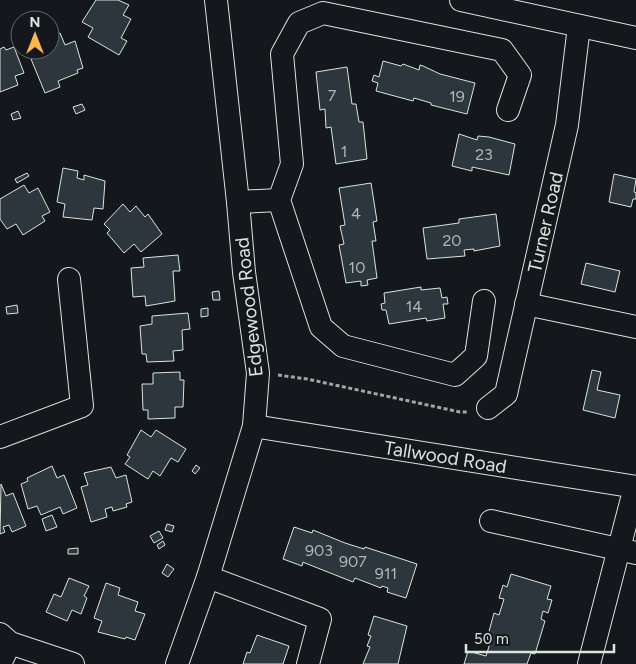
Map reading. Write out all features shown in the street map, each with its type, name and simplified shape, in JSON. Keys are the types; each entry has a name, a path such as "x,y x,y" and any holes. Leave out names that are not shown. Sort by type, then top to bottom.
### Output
{"street":[{"name":"Edgewood Road","path":"177,664 208,577 254,426 258,372 244,272 216,0"},
{"path":"461,0 636,38"},
{"path":"484,301 476,356 455,376 343,346 321,327 278,200 292,164 282,54 299,23 323,13 502,50 520,75 508,110"},
{"name":"Turner Road","path":"479,410 506,394 567,125 579,26"},
{"path":"238,202 278,200"},
{"path":"0,437 82,406 68,279"},
{"path":"526,304 636,326"},
{"name":"Tallwood Road","path":"254,426 636,487"},
{"path":"589,664 627,552 636,487"},
{"path":"491,521 627,552"},
{"path":"208,577 320,619 308,664"},
{"path":"0,664 5,638 73,664"}],"path":[{"path":"276,375 294,377 460,412 479,410"}],"building":[{"path":"96,0 118,0 129,5 123,15 131,19 121,38 127,41 119,55 88,37 93,28 82,22"},
{"path":"60,33 65,45 75,41 83,68 77,70 78,73 58,81 60,87 45,93 31,60 60,60"},
{"path":"4,47 6,50 10,48 10,60 19,60 24,73 15,76 18,85 0,92 0,49"},
{"path":"383,61 401,66 403,64 419,70 420,65 440,74 475,83 467,114 431,105 431,103 414,98 413,101 376,91 378,83 372,81 374,75 379,77"},
{"path":"347,67 352,104 356,104 359,122 363,122 367,159 336,164 331,127 326,128 325,109 320,110 316,72"},
{"path":"82,104 85,110 76,114 73,107"},
{"path":"18,111 21,118 13,120 11,114"},
{"path":"459,134 477,140 478,136 489,137 515,144 509,175 472,167 472,171 452,166"},
{"path":"63,168 78,171 77,178 84,180 84,175 105,181 103,209 94,208 92,220 63,217 65,204 57,202"},
{"path":"27,173 29,176 17,183 15,179"},
{"path":"614,174 636,179 634,192 636,193 636,199 633,199 631,207 609,202"},
{"path":"371,183 377,221 373,222 376,241 372,241 377,278 367,280 368,285 361,286 361,281 346,283 339,245 344,244 340,226 345,225 339,188"},
{"path":"24,185 29,193 38,188 50,212 42,216 45,221 23,235 16,224 7,229 0,219 0,199"},
{"path":"123,204 130,212 136,206 145,217 148,214 162,234 141,252 134,244 124,253 107,233 110,230 104,224"},
{"path":"496,214 500,246 474,251 474,249 464,250 465,256 427,259 423,228 459,223 459,219"},
{"path":"178,255 180,271 173,271 175,301 146,306 145,296 133,297 131,268 144,267 143,258"},
{"path":"586,263 620,271 615,292 581,284"},
{"path":"421,287 421,290 440,288 442,298 447,297 448,304 443,304 445,318 427,321 426,318 389,324 386,310 382,310 381,304 385,303 384,293"},
{"path":"219,291 220,300 213,300 212,292"},
{"path":"17,305 18,313 7,314 6,307"},
{"path":"208,308 208,316 201,317 201,309"},
{"path":"188,313 190,329 182,330 183,350 173,351 174,361 147,362 146,354 142,354 140,326 152,324 152,316"},
{"path":"592,370 601,372 597,390 620,395 615,418 583,410"},
{"path":"180,372 180,380 184,380 183,407 175,407 175,418 148,419 148,410 143,410 142,384 153,384 153,373"},
{"path":"141,430 151,437 156,430 186,449 178,462 171,458 160,476 153,471 148,479 125,464 130,457 127,455"},
{"path":"196,465 200,468 195,474 192,471"},
{"path":"52,466 57,478 64,475 77,508 63,514 60,507 41,515 37,506 28,509 21,484 28,481 27,478"},
{"path":"111,467 116,478 126,475 132,502 126,504 127,507 113,511 112,507 105,509 107,517 91,522 81,487 88,485 84,473"},
{"path":"1,484 6,496 13,493 26,526 12,532 9,525 3,527 5,532 0,534"},
{"path":"52,515 57,527 46,531 42,519"},
{"path":"167,524 174,526 172,532 165,530"},
{"path":"294,527 312,533 313,530 345,543 364,549 365,547 417,564 406,598 387,592 388,588 382,586 381,588 355,578 353,582 303,562 302,566 283,559"},
{"path":"159,531 163,538 154,543 150,536"},
{"path":"163,541 165,545 159,549 157,545"},
{"path":"78,548 78,554 68,554 68,549"},
{"path":"167,564 174,569 168,577 162,573"},
{"path":"511,574 551,586 547,599 552,600 548,613 543,611 541,619 545,621 535,654 531,653 527,664 464,664 468,651 486,656 491,640 487,639 494,613 499,615 504,599 499,598 503,585 507,587"},
{"path":"69,578 89,586 84,596 87,598 81,614 72,610 67,621 46,612 54,594 61,597"},
{"path":"106,583 120,588 118,595 138,602 135,611 145,614 135,640 98,632 102,621 94,618"},
{"path":"374,616 407,626 398,664 363,664 370,647 367,646 371,636 368,635"},
{"path":"257,635 289,646 283,664 243,664 247,652 250,653"}]}
